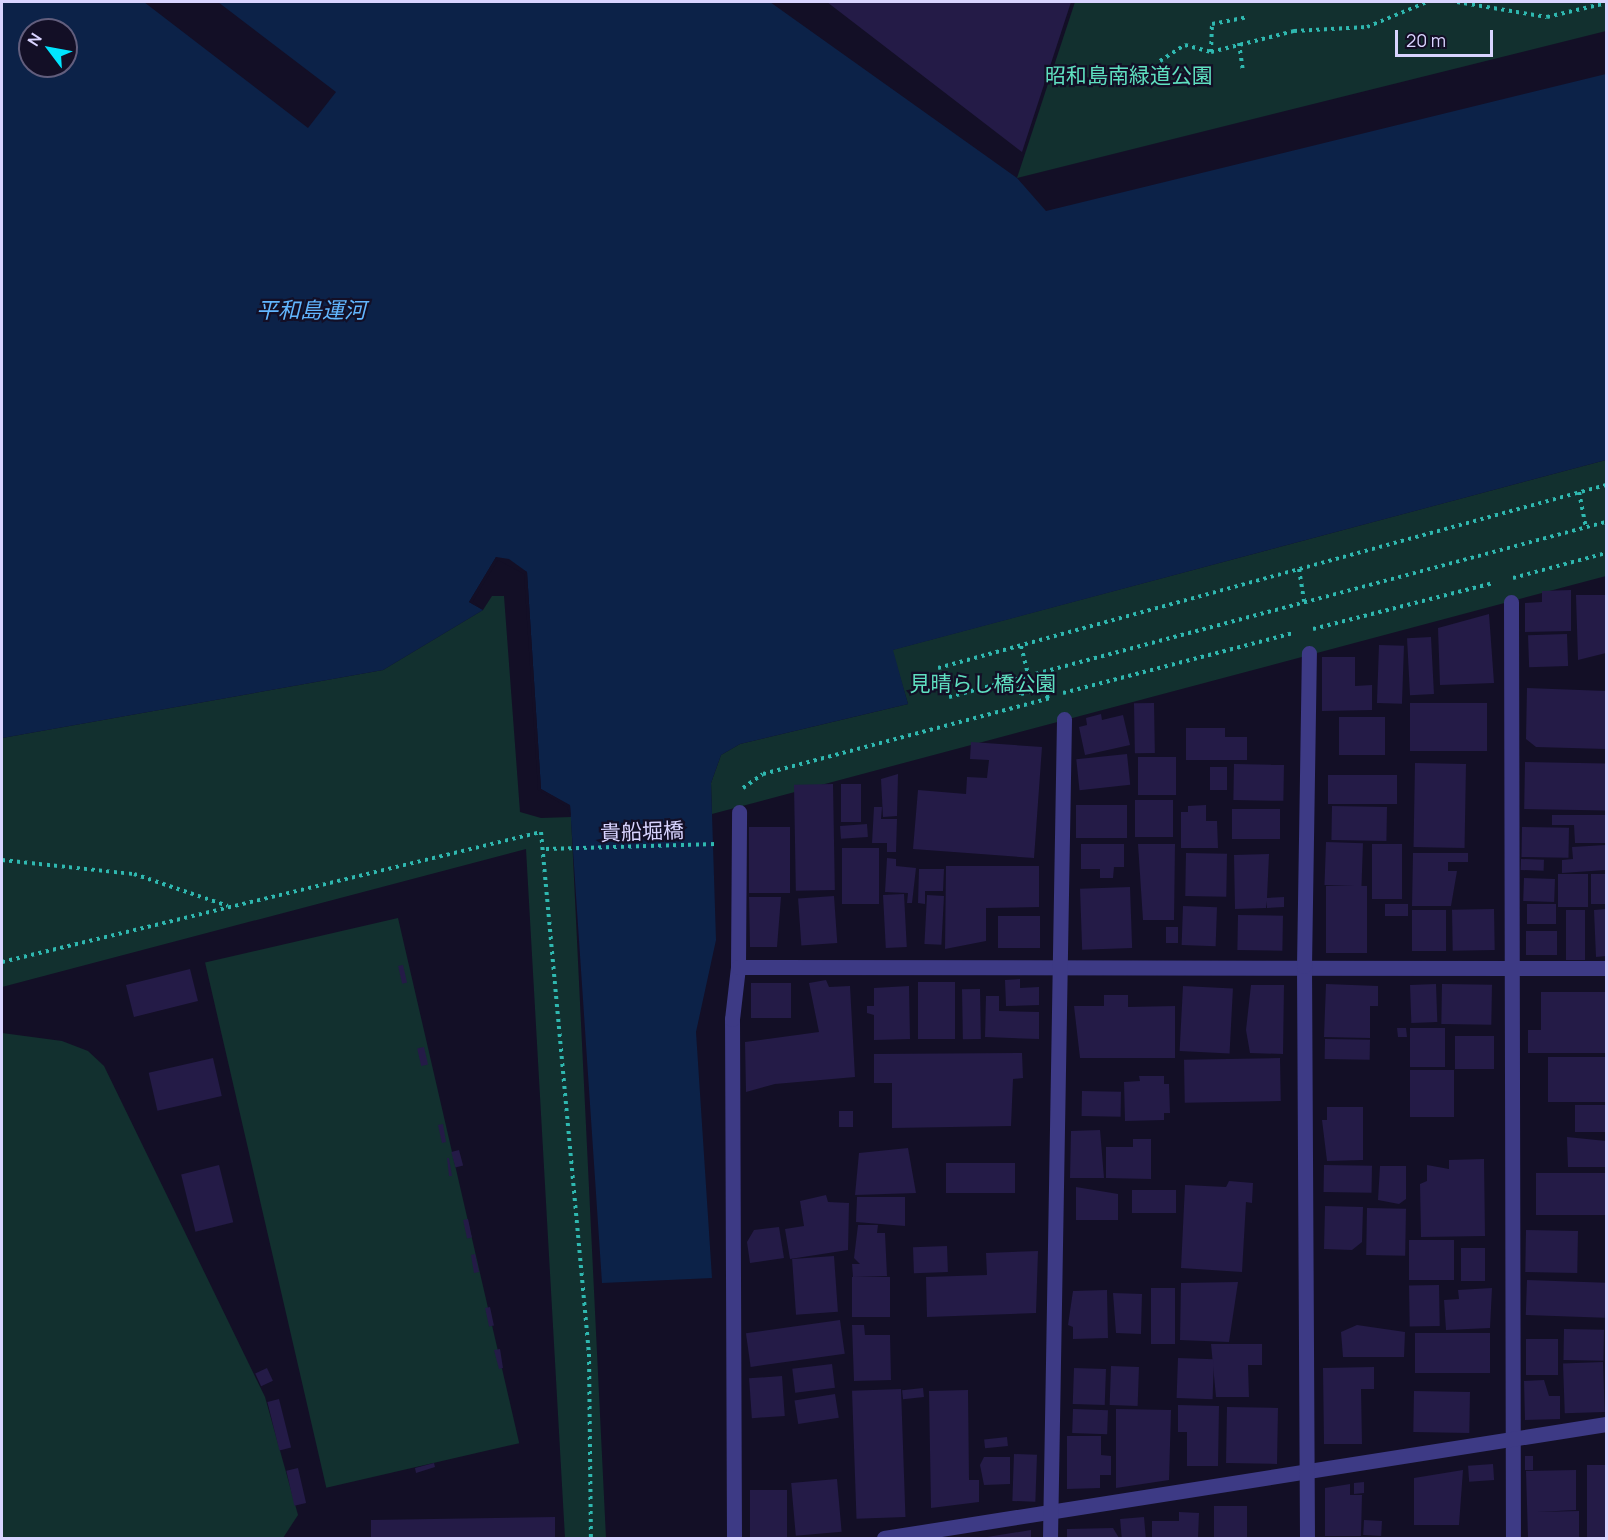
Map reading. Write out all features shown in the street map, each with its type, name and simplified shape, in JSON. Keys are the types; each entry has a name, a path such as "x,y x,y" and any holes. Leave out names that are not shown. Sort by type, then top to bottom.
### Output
{"street":[{"path":"1511,602 1513,1539"},
{"path":"1307,1539 1304,966 1309,653"},
{"path":"1050,1539 1058,963 1064,719"},
{"path":"734,1539 732,1019 738,967 739,812"},
{"path":"738,967 1058,963 1606,968"},
{"path":"884,1539 1606,1424"}],"path":[{"path":"1160,61 1185,45 1211,52 1239,43 1294,31 1366,27 1427,2"},
{"path":"1457,2 1547,17 1606,3"},
{"path":"1211,52 1212,24 1248,17"},
{"path":"1239,43 1243,70"},
{"path":"938,668 1606,484"},
{"path":"1579,492 1586,527"},
{"path":"948,697 1606,522"},
{"path":"739,812 747,782 763,774 1606,552"},
{"path":"1299,569 1304,602"},
{"path":"1021,646 1028,675"},
{"path":"1017,679 1021,694 1045,688 1048,699"},
{"path":"2,962 541,831 546,849 589,1354 591,1539"},
{"name":"貴船堀橋","path":"546,849 739,843"},
{"path":"2,860 134,874 228,907"}],"green space":[{"name":"昭和島南緑道公園","path":"1075,2 1606,2 1606,31 1017,178"},
{"name":"見晴らし橋公園","path":"1606,460 1606,576 712,814 711,783 721,755 740,744 908,704 892,650"},
{"path":"492,596 504,596 520,812 541,818 571,817 606,1538 565,1538 526,849 2,987 2,738 383,670 483,610"},
{"path":"398,918 519,1443 326,1488 205,963"},
{"path":"2,1033 62,1041 88,1051 104,1066 265,1397 298,1515 283,1538 2,1538"}],"water":[{"name":"平和島運河","path":"2,2 770,2 1017,178 1046,211 1606,74 1606,460 893,650 908,704 740,744 721,755 711,783 716,940 696,1032 712,1278 602,1283 570,806 541,789 527,572 496,557 469,602 483,610 383,670 2,738"}],"pier":[{"path":"144,2 218,2 336,92 308,128"},
{"path":"496,557 509,559 527,572 541,789 570,805 571,817 567,807 538,790 524,574 498,560 473,601 483,610 469,602"}],"building":[{"path":"827,2 1071,2 1022,152"},
{"path":"1571,590 1571,631 1525,632 1525,603 1542,602 1542,591"},
{"path":"1576,595 1606,595 1606,653 1578,660"},
{"path":"1489,614 1494,683 1440,685 1438,628"},
{"path":"1567,634 1568,666 1529,667 1528,635"},
{"path":"1431,637 1434,694 1410,695 1407,638"},
{"path":"1379,645 1404,646 1402,704 1377,703"},
{"path":"1322,657 1355,657 1355,686 1372,685 1372,710 1322,711"},
{"path":"1527,688 1606,691 1606,749 1536,747 1526,739"},
{"path":"1134,703 1154,703 1155,753 1135,753"},
{"path":"1410,703 1487,703 1487,751 1410,751"},
{"path":"1101,714 1102,720 1123,715 1130,745 1085,755 1079,727 1087,725 1086,718"},
{"path":"1339,717 1385,717 1385,755 1339,755"},
{"path":"1186,728 1225,728 1225,737 1247,737 1247,760 1186,760"},
{"path":"971,742 1042,747 1034,858 913,849 918,790 966,794 967,777 987,778 989,760 970,759"},
{"path":"1127,754 1130,785 1080,790 1076,759"},
{"path":"1138,757 1176,757 1176,795 1138,795"},
{"path":"1525,762 1606,763 1605,810 1524,809"},
{"path":"1415,763 1466,764 1465,848 1414,847"},
{"path":"1234,764 1284,765 1283,801 1233,800"},
{"path":"1210,767 1227,767 1227,790 1210,790"},
{"path":"898,774 897,816 883,817 881,779"},
{"path":"1328,775 1397,775 1397,804 1328,804"},
{"path":"833,784 835,890 796,891 794,785"},
{"path":"841,784 861,784 861,822 841,822"},
{"path":"1135,800 1173,800 1173,837 1135,837"},
{"path":"1076,805 1127,805 1127,838 1076,838"},
{"path":"1206,805 1206,821 1217,821 1218,848 1181,848 1181,812 1188,812 1188,806"},
{"path":"1332,806 1387,807 1386,841 1331,840"},
{"path":"874,807 882,807 881,819 897,819 896,852 887,852 887,843 872,843"},
{"path":"1232,809 1280,809 1280,839 1232,839"},
{"path":"1552,815 1606,815 1606,843 1575,843 1574,825 1552,825"},
{"path":"867,824 868,837 841,839 840,826"},
{"path":"749,827 790,827 790,893 749,893"},
{"path":"1522,827 1569,828 1568,858 1521,857"},
{"path":"1326,842 1363,843 1361,886 1324,885"},
{"path":"1081,844 1124,844 1124,867 1114,867 1113,878 1100,878 1100,869 1081,869"},
{"path":"1138,844 1175,844 1174,920 1143,920"},
{"path":"1372,844 1402,844 1402,899 1372,899"},
{"path":"1606,845 1606,870 1562,873 1562,860 1573,859 1572,847"},
{"path":"842,848 879,848 879,904 842,904"},
{"path":"1186,853 1227,854 1226,897 1185,896"},
{"path":"1413,853 1468,853 1468,862 1448,862 1448,871 1457,871 1451,906 1412,906"},
{"path":"1269,854 1267,898 1284,897 1284,907 1267,908 1267,901 1266,908 1235,909 1234,855"},
{"path":"887,858 896,859 896,866 916,868 912,903 907,903 908,893 885,892"},
{"path":"1521,859 1544,860 1544,871 1521,870"},
{"path":"946,866 1039,866 1039,907 986,908 986,941 945,949"},
{"path":"919,869 944,869 943,891 925,891 925,904 918,903"},
{"path":"1558,874 1588,874 1588,907 1558,907"},
{"path":"1591,874 1606,874 1606,904 1591,904"},
{"path":"1524,878 1555,879 1554,902 1523,901"},
{"path":"1326,886 1367,886 1367,953 1326,953"},
{"path":"1130,887 1132,948 1082,950 1080,889"},
{"path":"904,894 907,947 886,948 883,895"},
{"path":"927,895 944,896 941,945 924,944"},
{"path":"834,896 837,943 801,945 798,899"},
{"path":"749,897 781,897 777,947 750,947"},
{"path":"1385,904 1408,904 1408,916 1385,916"},
{"path":"1527,904 1556,904 1556,924 1527,924"},
{"path":"1183,906 1217,907 1216,946 1182,945"},
{"path":"1494,909 1495,950 1453,951 1452,910"},
{"path":"1606,909 1606,956 1596,957 1594,910"},
{"path":"1412,910 1446,910 1446,951 1412,951"},
{"path":"1566,910 1585,910 1585,960 1566,960"},
{"path":"1238,915 1283,916 1282,951 1237,950"},
{"path":"998,916 1040,916 1040,948 998,948"},
{"path":"1166,927 1178,927 1178,943 1166,943"},
{"path":"1526,931 1557,931 1557,955 1526,955"},
{"path":"403,965 407,983 402,984 398,966"},
{"path":"190,969 198,1001 134,1017 126,985"},
{"path":"1020,979 1020,988 1039,987 1039,1005 1006,1006 1005,980"},
{"path":"826,980 829,987 850,986 855,1077 775,1084 746,1092 745,1042 819,1032 809,983"},
{"path":"918,982 955,982 955,1039 918,1039"},
{"path":"751,983 791,983 791,1018 751,1018"},
{"path":"1326,984 1378,986 1378,1006 1370,1006 1370,1038 1324,1037"},
{"path":"1436,984 1437,1022 1411,1023 1410,985"},
{"path":"1442,984 1492,985 1491,1025 1441,1024"},
{"path":"1251,985 1284,985 1283,1054 1250,1053 1246,1030"},
{"path":"909,986 910,1039 874,1040 874,1015 867,1013 867,1006 874,1006 874,988"},
{"path":"1183,986 1233,989 1230,1054 1180,1051"},
{"path":"962,989 980,989 981,1039 963,1039"},
{"path":"1541,992 1606,992 1606,1053 1528,1053 1528,1030 1541,1030"},
{"path":"1104,995 1128,995 1128,1007 1175,1006 1175,1058 1080,1058 1074,1006 1104,1006"},
{"path":"986,996 999,996 999,1011 1039,1012 1039,1039 985,1037"},
{"path":"1397,1028 1406,1028 1407,1037 1398,1037"},
{"path":"1410,1028 1445,1028 1445,1067 1410,1067"},
{"path":"1455,1036 1494,1036 1494,1069 1455,1069"},
{"path":"1325,1039 1370,1040 1370,1060 1325,1059"},
{"path":"424,1047 428,1065 421,1066 417,1049"},
{"path":"1022,1053 1023,1078 1013,1079 1011,1126 892,1128 892,1083 874,1083 874,1054"},
{"path":"1548,1057 1606,1057 1606,1102 1548,1102"},
{"path":"213,1058 222,1096 157,1111 149,1073"},
{"path":"1280,1058 1281,1101 1185,1103 1184,1060"},
{"path":"1410,1070 1454,1070 1454,1117 1410,1117"},
{"path":"1139,1076 1164,1076 1164,1084 1169,1084 1170,1113 1164,1113 1164,1120 1125,1121 1124,1082 1140,1081"},
{"path":"1082,1091 1121,1092 1121,1117 1082,1116"},
{"path":"1575,1105 1606,1105 1606,1132 1575,1132"},
{"path":"1327,1107 1363,1107 1363,1160 1327,1161 1322,1120 1327,1120"},
{"path":"839,1111 853,1111 853,1127 839,1127"},
{"path":"443,1124 446,1142 442,1143 438,1125"},
{"path":"1100,1130 1104,1178 1070,1178 1071,1131"},
{"path":"1567,1137 1606,1141 1606,1167 1568,1167"},
{"path":"1133,1139 1151,1139 1151,1179 1106,1178 1106,1147 1133,1147"},
{"path":"908,1148 916,1193 855,1195 859,1153"},
{"path":"459,1150 463,1165 455,1168 451,1152"},
{"path":"447,1158 449,1158 452,1176 449,1176"},
{"path":"1484,1159 1485,1236 1421,1237 1420,1184 1427,1181 1427,1165 1449,1169 1449,1160"},
{"path":"946,1163 1015,1163 1015,1193 946,1193"},
{"path":"219,1165 233,1222 195,1232 181,1174"},
{"path":"1324,1165 1372,1166 1372,1193 1324,1192"},
{"path":"1380,1166 1406,1166 1406,1199 1399,1204 1378,1200"},
{"path":"1536,1173 1606,1173 1606,1215 1536,1215"},
{"path":"1229,1181 1253,1183 1252,1203 1246,1202 1242,1272 1181,1268 1185,1185 1226,1187"},
{"path":"1076,1187 1118,1194 1118,1220 1076,1220"},
{"path":"1132,1190 1176,1190 1176,1213 1132,1213"},
{"path":"826,1195 828,1202 849,1203 848,1250 790,1259 785,1229 804,1226 800,1201"},
{"path":"857,1197 905,1197 905,1226 856,1222"},
{"path":"1325,1206 1363,1207 1362,1242 1352,1250 1324,1249"},
{"path":"1367,1208 1406,1209 1405,1256 1366,1255"},
{"path":"468,1219 472,1238 467,1239 463,1220"},
{"path":"858,1225 878,1225 877,1233 885,1233 887,1276 853,1277 852,1264 860,1264 854,1258"},
{"path":"779,1227 784,1258 750,1263 747,1242 754,1230"},
{"path":"1526,1230 1578,1231 1577,1273 1525,1272"},
{"path":"1409,1240 1454,1240 1454,1280 1409,1280"},
{"path":"947,1246 948,1272 914,1273 913,1247"},
{"path":"1461,1248 1485,1248 1485,1281 1461,1281"},
{"path":"1038,1251 1036,1313 927,1317 926,1277 987,1275 986,1253"},
{"path":"475,1254 479,1272 474,1273 471,1255"},
{"path":"834,1256 838,1312 796,1315 792,1259"},
{"path":"852,1277 890,1277 890,1317 852,1317"},
{"path":"1527,1280 1606,1283 1605,1318 1526,1315"},
{"path":"1238,1282 1229,1342 1180,1340 1181,1283"},
{"path":"1439,1285 1440,1326 1410,1327 1409,1286"},
{"path":"1151,1288 1175,1288 1175,1344 1151,1344"},
{"path":"1492,1288 1490,1328 1446,1330 1444,1300 1459,1299 1458,1290"},
{"path":"1107,1290 1108,1338 1073,1339 1073,1327 1068,1325 1073,1291"},
{"path":"1113,1293 1142,1294 1141,1334 1116,1333"},
{"path":"490,1307 494,1326 489,1327 485,1308"},
{"path":"840,1320 845,1354 751,1367 746,1333"},
{"path":"852,1325 864,1325 865,1335 890,1335 891,1380 854,1381"},
{"path":"1357,1325 1405,1332 1404,1357 1343,1357 1341,1332"},
{"path":"1564,1329 1604,1330 1603,1361 1563,1360"},
{"path":"1415,1333 1490,1333 1490,1373 1415,1373"},
{"path":"1526,1339 1558,1339 1558,1375 1526,1375"},
{"path":"1211,1344 1262,1344 1262,1365 1248,1365 1249,1397 1216,1397"},
{"path":"500,1349 503,1368 499,1369 494,1350"},
{"path":"1178,1358 1214,1359 1213,1399 1177,1398"},
{"path":"1603,1362 1605,1412 1565,1413 1563,1363"},
{"path":"832,1364 835,1388 795,1393 792,1369"},
{"path":"1111,1366 1139,1367 1138,1406 1110,1405"},
{"path":"1374,1367 1374,1389 1361,1389 1362,1444 1324,1444 1323,1368"},
{"path":"267,1368 273,1381 261,1386 255,1373"},
{"path":"1074,1368 1106,1369 1105,1405 1073,1404"},
{"path":"782,1376 785,1416 752,1418 749,1378"},
{"path":"1544,1380 1549,1396 1560,1396 1560,1419 1525,1420 1524,1381"},
{"path":"923,1388 924,1397 903,1399 902,1390"},
{"path":"901,1389 905,1517 856,1519 852,1391"},
{"path":"968,1390 969,1480 979,1480 979,1502 931,1508 929,1391"},
{"path":"1414,1391 1470,1392 1469,1433 1413,1432"},
{"path":"835,1394 839,1418 798,1424 795,1400"},
{"path":"279,1399 291,1448 279,1450 267,1402"},
{"path":"1178,1405 1219,1406 1218,1466 1187,1466 1187,1432 1178,1432"},
{"path":"1227,1407 1278,1408 1277,1464 1226,1463"},
{"path":"1073,1409 1108,1410 1107,1434 1072,1433"},
{"path":"1116,1409 1171,1410 1169,1480 1116,1488"},
{"path":"1067,1436 1101,1436 1101,1455 1111,1456 1111,1475 1100,1475 1100,1488 1067,1489"},
{"path":"1007,1437 1008,1446 985,1448 984,1439"},
{"path":"1014,1454 1037,1455 1035,1502 1012,1501"},
{"path":"1525,1456 1533,1456 1533,1470 1525,1470"},
{"path":"984,1457 1010,1457 1010,1484 984,1485 980,1465"},
{"path":"434,1463 435,1467 416,1473 415,1468"},
{"path":"1493,1464 1494,1480 1469,1482 1468,1466"},
{"path":"1587,1465 1606,1465 1606,1538 1587,1538"},
{"path":"298,1468 306,1503 294,1506 286,1471"},
{"path":"1463,1470 1459,1525 1414,1525 1414,1478"},
{"path":"1576,1470 1576,1510 1537,1512 1579,1511 1579,1538 1528,1538 1526,1471"},
{"path":"837,1479 842,1532 796,1536 791,1483"},
{"path":"1364,1482 1364,1493 1354,1494 1354,1483"},
{"path":"1350,1484 1350,1495 1362,1495 1361,1536 1325,1536 1325,1488"},
{"path":"750,1490 787,1490 787,1538 750,1538"},
{"path":"1214,1506 1247,1506 1247,1538 1214,1538"},
{"path":"1179,1512 1199,1513 1198,1538 1152,1538 1152,1521 1179,1521"},
{"path":"555,1517 555,1538 371,1538 371,1520"},
{"path":"1144,1517 1146,1538 1122,1538 1120,1519"},
{"path":"1364,1520 1382,1521 1381,1536 1363,1535"},
{"path":"1113,1528 1119,1538 1067,1538 1067,1529"},
{"path":"1031,1530 1031,1538 987,1538 987,1537"}]}
